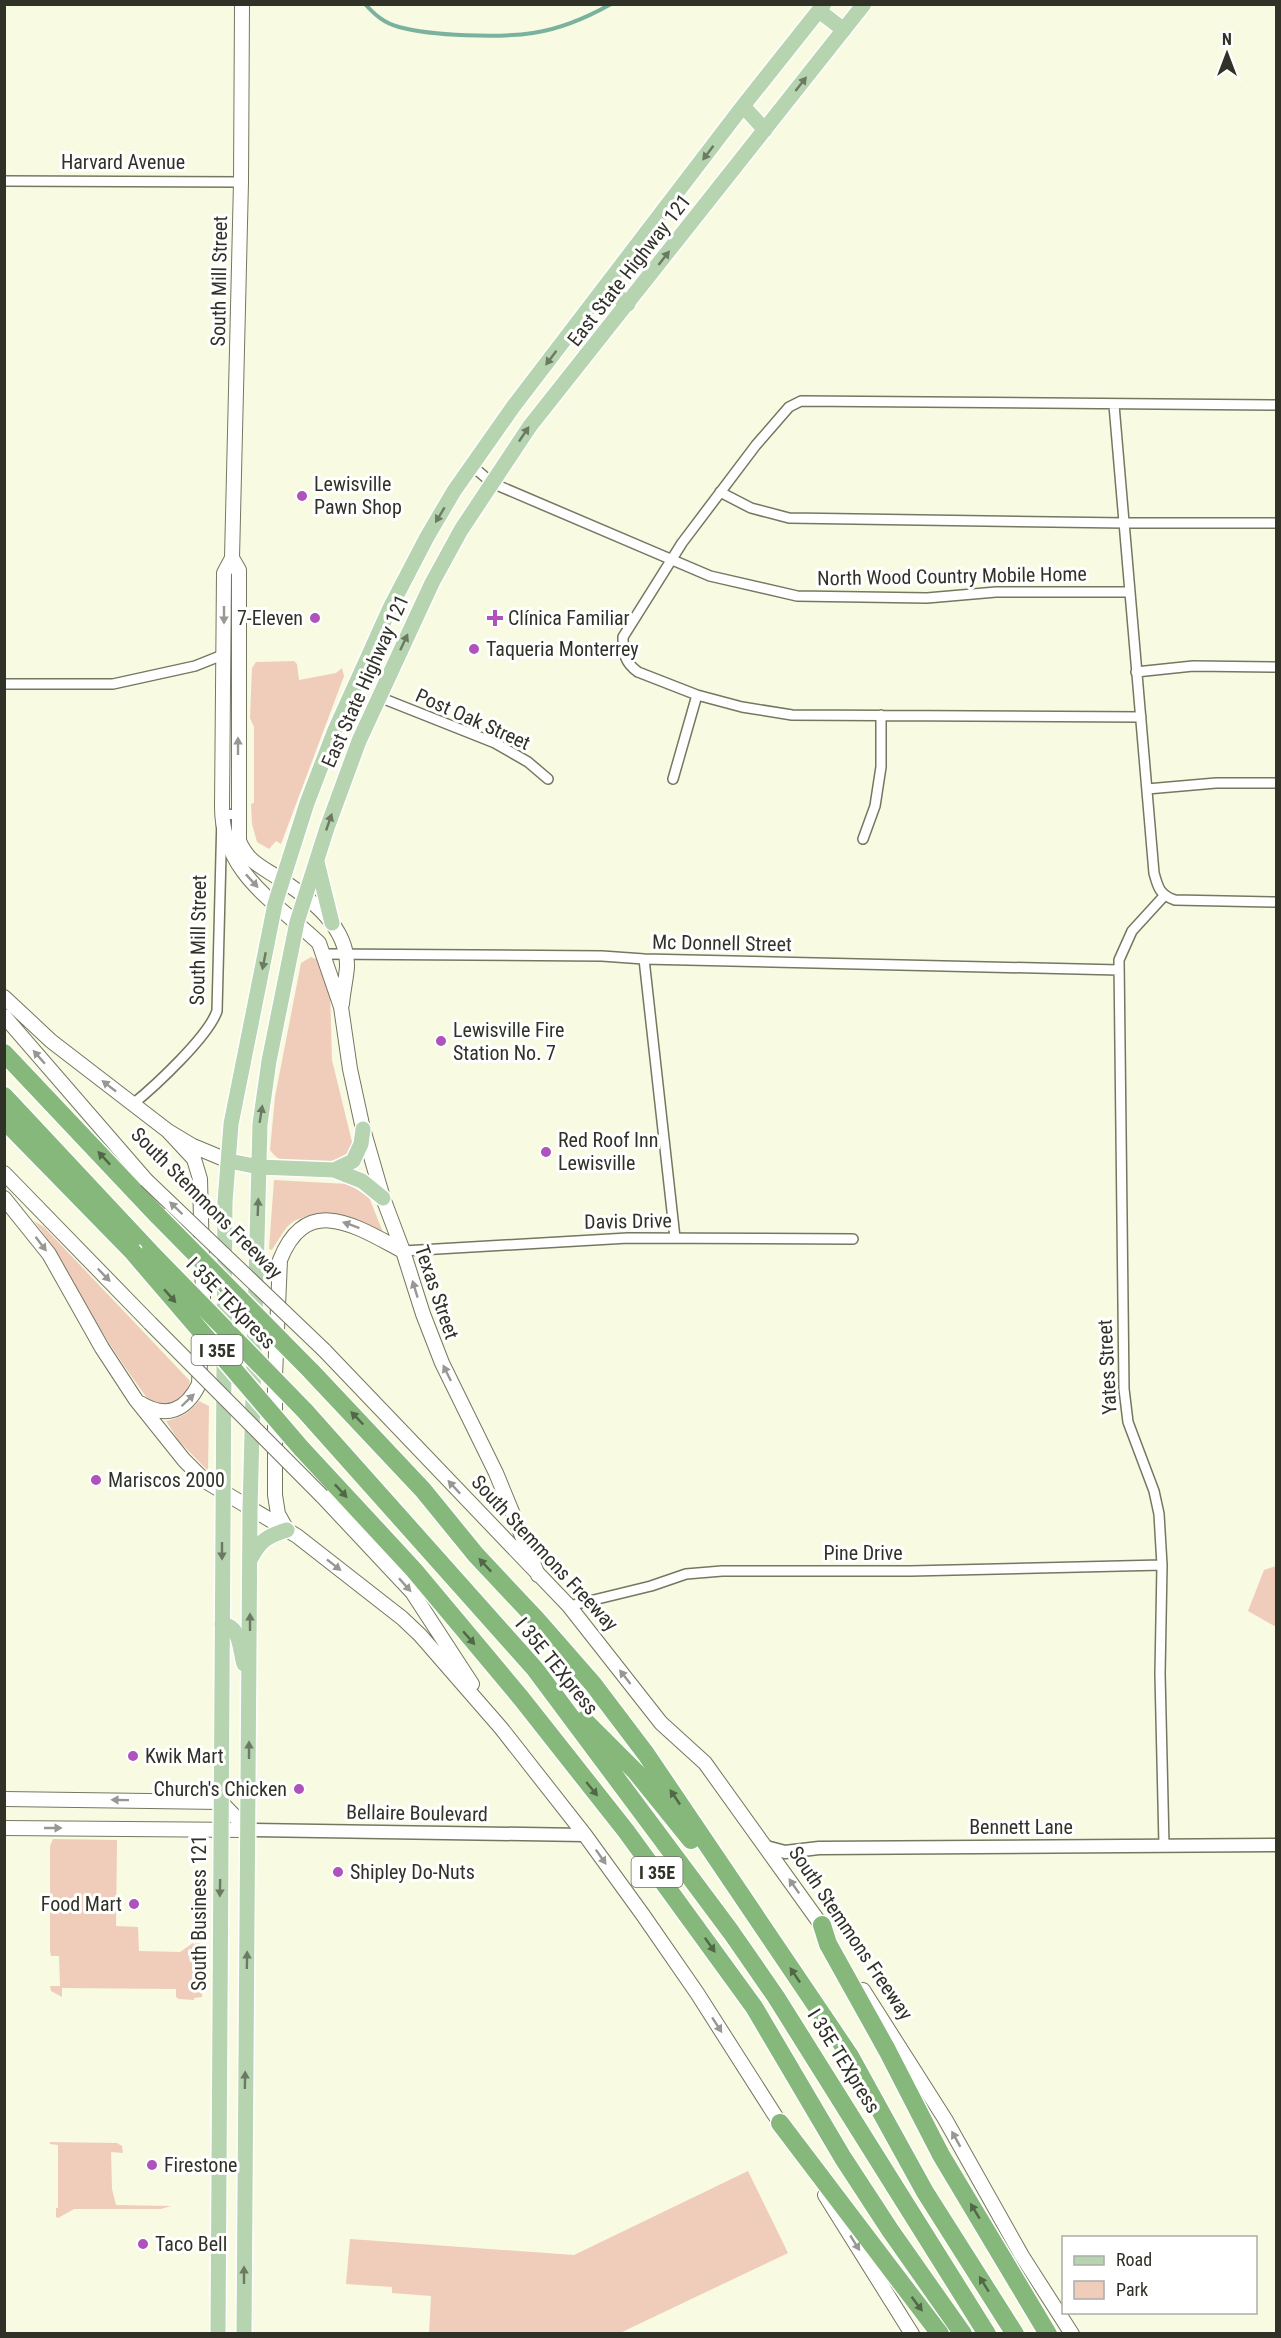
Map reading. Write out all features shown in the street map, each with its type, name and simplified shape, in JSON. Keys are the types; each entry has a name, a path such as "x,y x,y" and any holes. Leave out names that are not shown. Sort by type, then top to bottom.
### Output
{"highway":[{"name":"South Stemmons Freeway","path":"4,1053 423,1490 476,1555 593,1684 646,1754 850,2056 925,2192 1015,2334"},
{"name":"I 35E TEXpress","path":"4,1096 141,1252 305,1411 535,1669 776,1996 987,2334"},
{"name":"I 35E","path":"4,1120 141,1252 301,1448 414,1570 522,1698 626,1831 754,2007 843,2158 963,2334"},
{"path":"535,1669 636,1772 766,1932"},
{"path":"822,1925 828,1944 941,2154 1048,2334"},
{"path":"780,2123 940,2334"}],"main road":[{"name":"South Mill Street","path":"242,4 241,182 232,558 224,573 222,815 224,836 237,865 275,904 297,922"},
{"name":"East State Highway 121","path":"250,1510 260,1124 297,922 343,784 379,697 432,583 461,530 530,426 864,4"},
{"name":"East State Highway 121","path":"223,1492 225,1202 231,1124 275,904 334,730 390,608 427,537 471,465 743,106 821,8"},
{"path":"821,8 844,30"},
{"path":"743,106 765,130"},
{"path":"605,287 628,304"},
{"name":"South Mill Street","path":"232,558 239,570 239,841 244,853 256,865 305,897"},
{"path":"225,654 239,652"},
{"path":"316,861 332,923"},
{"name":"Texas Street","path":"305,897 338,930 346,954 347,967 341,1007"},
{"name":"Texas Street","path":"297,922 319,943 341,1007 350,1069 363,1129 383,1198 423,1314 442,1363 496,1473 538,1575"},
{"name":"South Stemmons Freeway","path":"4,997 51,1041 168,1131 193,1146 229,1161"},
{"name":"South Stemmons Freeway","path":"4,1016 146,1180 324,1350 569,1606 661,1723 705,1763 822,1925 945,2119 1022,2256 1072,2334"},
{"path":"334,1170 353,1161 361,1144 363,1129"},
{"path":"136,1400 153,1411 171,1410 187,1403 199,1384 202,1298 200,1179 194,1159 168,1131"},
{"path":"229,1161 259,1167 334,1170 362,1181 383,1198"},
{"path":"4,1173 322,1496 412,1592 501,1728"},
{"path":"4,1198 49,1254 102,1348 136,1400 184,1460 205,1481 250,1510 287,1530 402,1618 420,1635 501,1728 585,1835 697,1994 912,2334"},
{"path":"287,1530 278,1514 275,1495 275,1376 280,1260 286,1244 304,1225 317,1220 330,1219 362,1229 403,1251"},
{"name":"South Business 121","path":"218,2334 223,1492"},
{"path":"244,2334 243,2219 250,1510"},
{"path":"250,1561 259,1543 273,1534 287,1530"},
{"path":"222,1624 235,1630 250,1681"},
{"path":"4,1799 221,1802 248,1830"},
{"name":"Bellaire Boulevard","path":"4,1828 248,1830"},
{"path":"218,2188 244,2188"},
{"path":"218,2218 243,2219"}],"street":[{"name":"Harvard Avenue","path":"4,180 241,182"},
{"path":"1141,717 792,715 742,707 697,695 638,672 630,666 623,654 623,637 673,559 720,492 789,406 801,401 1276,405"},
{"path":"1114,405 1154,873 1159,890 1164,896 1175,900 1276,902"},
{"name":"North Wood Country Mobile Home","path":"471,465 492,483 710,576 755,588 797,596 927,598 996,592 1129,592"},
{"path":"720,492 751,508 789,518 1124,524 1276,524"},
{"path":"4,684 112,684 195,666 225,654"},
{"path":"1136,672 1193,666 1276,667"},
{"path":"673,779 697,695"},
{"name":"Post Oak Street","path":"379,697 495,743 518,755 548,779"},
{"path":"863,839 875,806 881,767 881,715"},
{"path":"1147,789 1216,783 1276,783"},
{"path":"222,815 238,814"},
{"name":"South Mill Street","path":"133,1104 200,1039 214,1021 217,1011 222,815"},
{"name":"Yates Street","path":"1164,896 1132,931 1119,960 1124,1389 1128,1422 1154,1491 1159,1514 1162,1565 1160,1674 1164,1845"},
{"name":"Mc Donnell Street","path":"323,954 602,956 644,959 1119,970"},
{"path":"644,959 675,1238"},
{"name":"Davis Drive","path":"403,1251 628,1238 853,1239"},
{"name":"Pine Drive","path":"569,1606 651,1586 686,1574 722,1570 911,1570 1162,1565"},
{"name":"Bellaire Boulevard","path":"248,1830 585,1835"},
{"name":"Bennett Lane","path":"766,1847 785,1852 819,1848 1276,1845"}],"green space":[{"path":"294,661 297,664 299,680 336,673 342,668 344,676 281,844 276,841 269,849 257,842 252,824 254,727 250,718 252,668 256,662"},
{"path":"311,957 318,960 330,990 332,1060 354,1150 343,1163 293,1164 276,1157 270,1150 275,1097 301,963"},
{"path":"274,1180 348,1184 369,1197 384,1235 349,1221 309,1216 297,1219 288,1226 272,1250 269,1249"},
{"path":"34,1221 44,1227 190,1381 181,1399 172,1404 152,1405 110,1345 59,1258"},
{"path":"199,1401 209,1406 208,1471 178,1440 166,1421 184,1414"},
{"path":"1276,1566 1276,1627 1248,1611 1264,1570"},
{"path":"53,1839 117,1840 116,1926 138,1927 139,1951 180,1952 193,1943 200,1943 202,1997 194,1998 194,2000 179,1999 176,1997 176,1989 62,1988 62,1997 51,1991 50,1986 60,1986 59,1956 51,1956 50,1951 50,1846"},
{"path":"50,2142 117,2143 122,2146 123,2153 111,2152 112,2189 116,2205 171,2206 161,2209 74,2209 56,2217 58,2145 50,2144"},
{"path":"748,2171 788,2253 620,2333 429,2333 431,2296 392,2293 392,2287 346,2284 350,2239 574,2255"}],"waterway":[{"path":"365,4 380,18 399,27 447,34 485,36 519,35 553,29 611,4"}],"place":[{"name":"Lewisville Pawn Shop","path":"302,496"},
{"name":"7-Eleven","path":"315,618"},
{"name":"Clínica Familiar","path":"495,618"},
{"name":"Taqueria Monterrey","path":"474,649"},
{"name":"Lewisville Fire Station No. 7","path":"441,1041"},
{"name":"Red Roof Inn Lewisville","path":"546,1152"},
{"name":"Mariscos 2000","path":"96,1480"},
{"name":"Kwik Mart","path":"133,1756"},
{"name":"Church's Chicken","path":"299,1789"},
{"name":"Shipley Do-Nuts","path":"338,1872"},
{"name":"Food Mart","path":"134,1904"},
{"name":"Firestone","path":"152,2165"},
{"name":"Taco Bell","path":"143,2244"}]}
